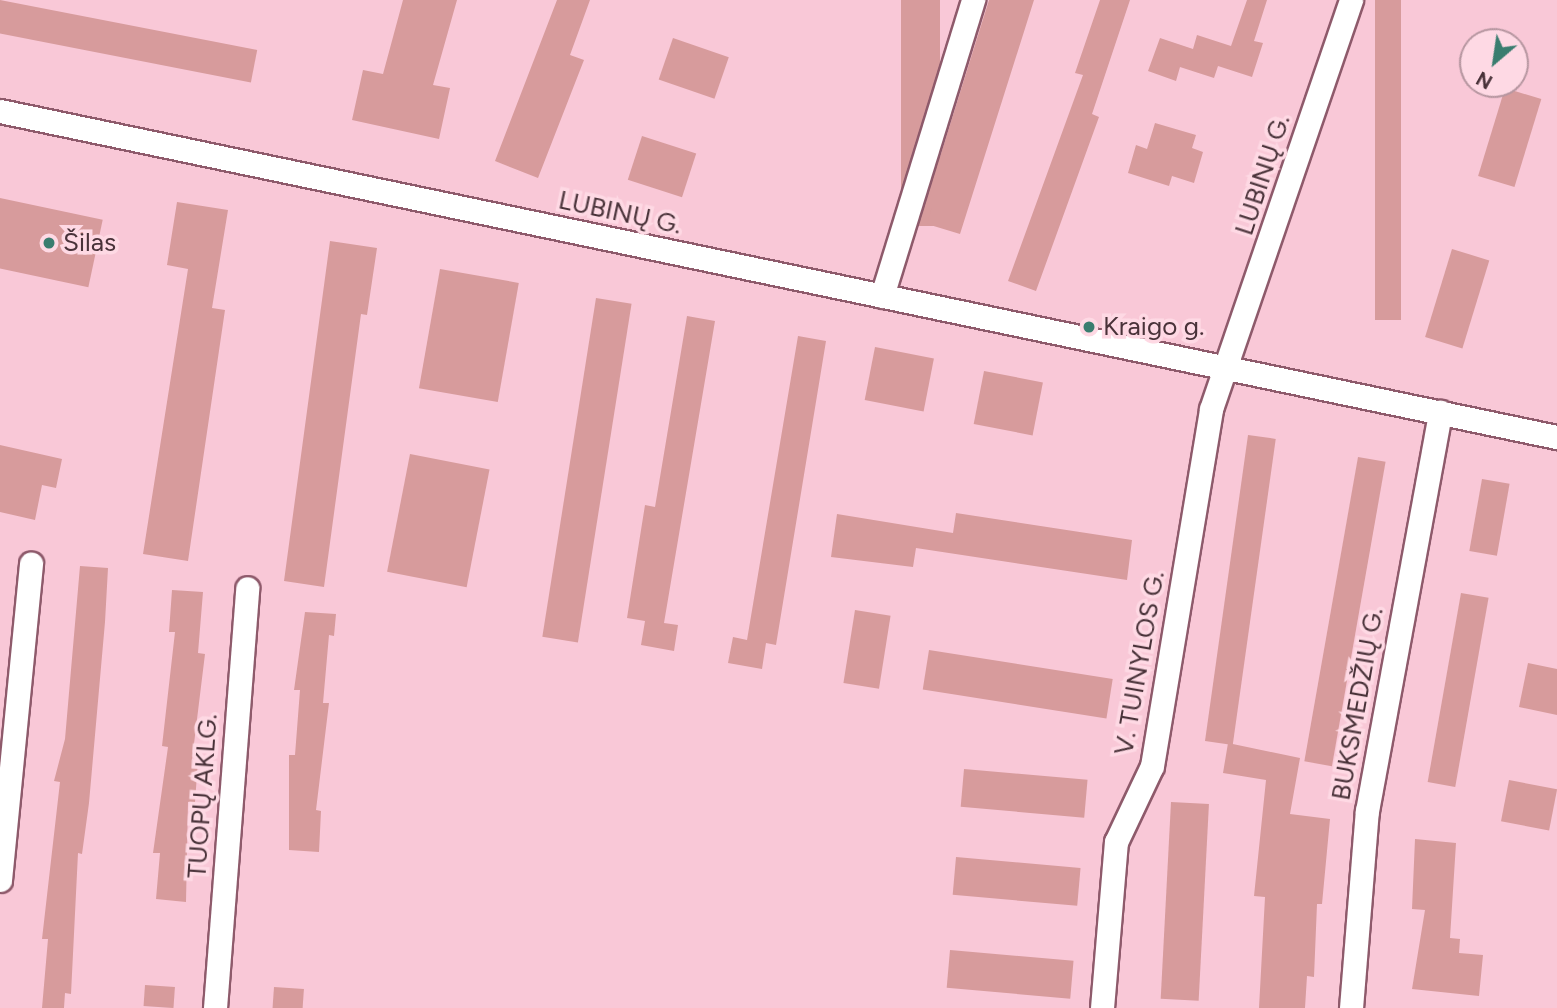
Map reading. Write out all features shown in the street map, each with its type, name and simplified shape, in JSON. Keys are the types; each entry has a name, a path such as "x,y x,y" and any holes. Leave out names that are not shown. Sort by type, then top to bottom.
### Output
{"street":[{"path":"882,296 973,0"},
{"name":"LUBINŲ G.","path":"1228,368 1350,0"},
{"name":"LUBINŲ G.","path":"0,111 1557,436"},
{"name":"V. TUINYLOS G.","path":"1102,1008 1116,842 1152,766 1212,409 1228,368"},
{"name":"BUKSMEDŽIŲ G.","path":"1351,1008 1367,811 1440,412"},
{"path":"0,880 31,564"},
{"name":"TUOPŲ AKLG.","path":"215,1008 247,588"}],"building":[{"path":"0,0 257,50 251,82 0,34"},
{"path":"403,0 457,0 433,85 450,88 439,139 352,120 363,70 383,74"},
{"path":"557,0 590,0 570,55 584,60 538,178 495,161"},
{"path":"901,0 940,0 940,226 901,226"},
{"path":"989,0 1034,0 960,234 927,224 932,207 925,205"},
{"path":"1100,0 1130,0 1092,114 1099,117 1036,291 1008,281 1083,75 1075,73"},
{"path":"1247,0 1267,0 1254,41 1263,43 1252,77 1218,66 1214,78 1180,67 1176,81 1148,71 1160,38 1193,49 1197,35 1231,46"},
{"path":"1375,0 1401,0 1401,320 1375,320"},
{"path":"673,38 729,57 714,99 659,80"},
{"path":"1529,95 1541,99 1514,187 1478,176 1502,98 1529,98"},
{"path":"1155,123 1196,135 1192,148 1203,152 1194,183 1172,176 1169,186 1128,173 1136,145 1147,149"},
{"path":"642,136 696,154 682,197 628,180"},
{"name":"Šilas","path":"0,198 103,220 88,287 0,269"},
{"path":"177,202 228,210 212,308 225,310 188,561 143,554 188,269 167,265"},
{"path":"330,241 377,248 367,315 361,314 324,587 284,581"},
{"path":"1452,249 1489,260 1462,348 1425,337"},
{"path":"440,269 519,283 498,402 419,388"},
{"path":"596,298 632,304 578,642 542,637"},
{"path":"687,316 715,321 664,623 678,625 674,651 641,645 645,621 627,618 645,505 655,507"},
{"path":"798,336 826,341 776,645 766,643 762,669 728,663 733,637 747,640"},
{"path":"875,347 934,358 924,411 865,400"},
{"path":"984,371 1043,382 1033,435 974,424"},
{"path":"1248,435 1276,439 1233,745 1205,741"},
{"path":"0,445 62,459 56,488 42,485 35,520 0,512"},
{"path":"410,454 490,469 467,587 387,572"},
{"path":"1358,457 1386,462 1332,766 1304,761"},
{"path":"1482,479 1510,484 1497,556 1469,551"},
{"path":"956,513 1132,540 1127,580 916,548 913,567 831,557 837,514 953,533"},
{"path":"80,566 108,568 105,622 89,803 82,854 78,853 71,994 65,993 64,1008 42,1008 48,939 42,939 60,782 54,781 65,739"},
{"path":"172,590 203,592 198,653 205,654 192,760 198,761 195,802 188,802 186,902 156,899 160,853 153,853 168,747 162,746 175,632 169,632"},
{"path":"1461,593 1489,598 1455,787 1428,782"},
{"path":"855,610 891,616 879,689 843,683"},
{"path":"305,612 336,614 334,636 329,635 323,703 329,703 316,810 321,811 319,852 289,850 289,755 295,755 300,690 294,690"},
{"path":"929,650 1113,679 1106,719 923,690"},
{"path":"1528,663 1557,669 1557,715 1519,707"},
{"path":"1228,743 1300,758 1290,814 1330,819 1322,904 1317,904 1314,977 1307,976 1305,1008 1259,1008 1265,897 1254,896 1266,780 1223,773"},
{"path":"964,769 1088,780 1084,818 961,807"},
{"path":"1509,780 1557,789 1549,831 1501,821"},
{"path":"1171,802 1209,804 1199,1001 1161,999"},
{"path":"1415,839 1456,843 1450,938 1460,939 1459,953 1483,955 1479,996 1412,989 1425,910 1412,909"},
{"path":"956,857 1081,868 1077,906 953,895"},
{"path":"950,950 1074,961 1070,999 947,988"},
{"path":"145,985 175,987 173,1008 144,1006"},
{"path":"274,987 304,989 303,1008 273,1008"}],"place":[{"name":"Šilas","path":"49,243"},
{"name":"Kraigo g.","path":"1089,327"}]}
